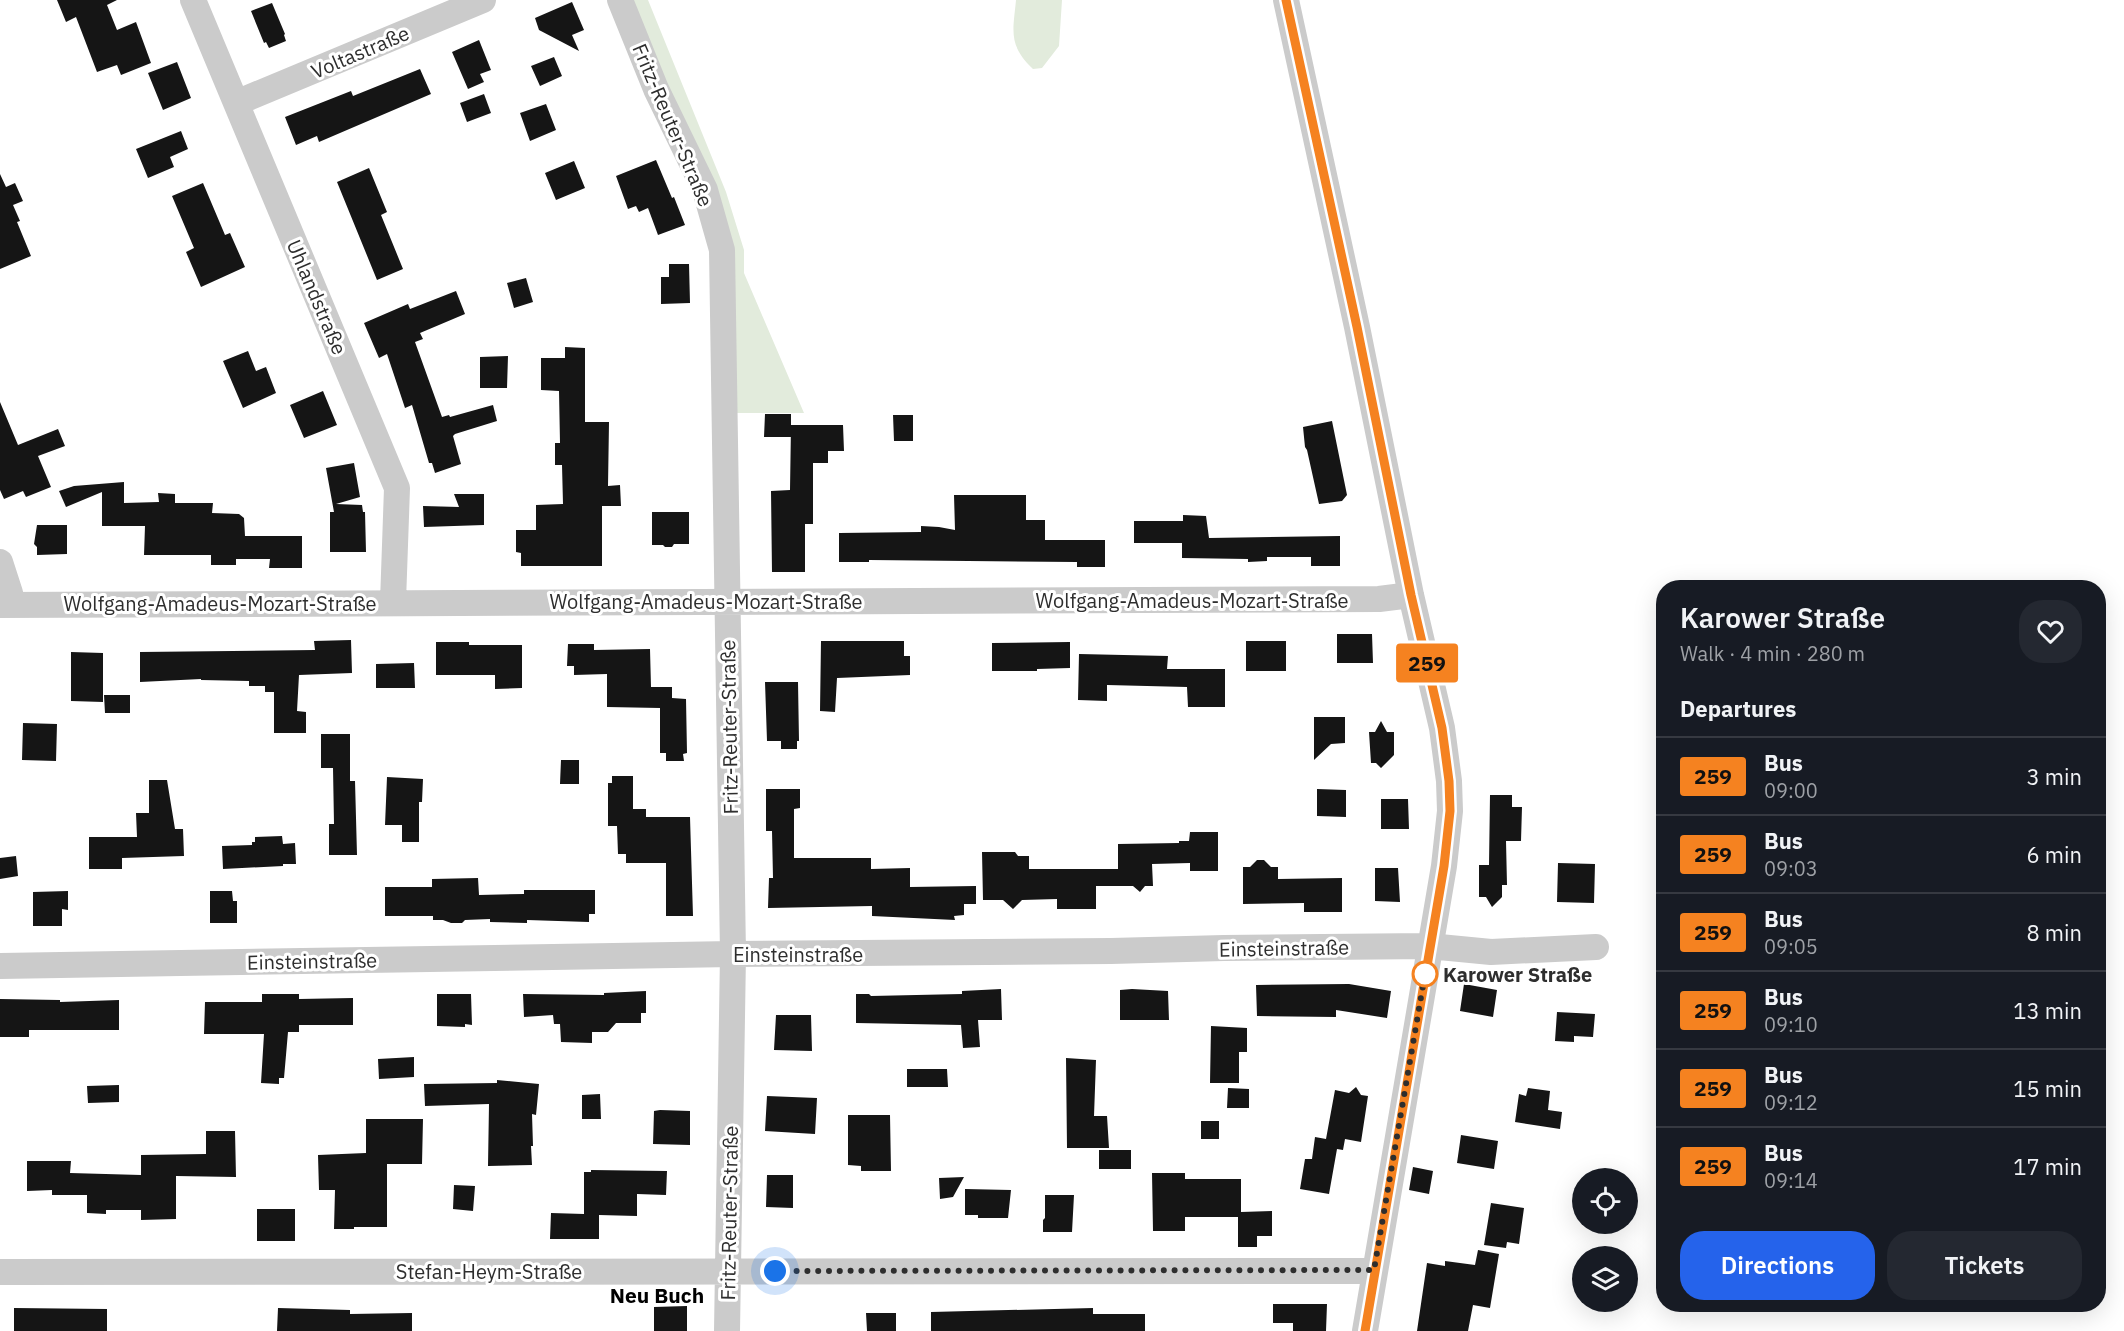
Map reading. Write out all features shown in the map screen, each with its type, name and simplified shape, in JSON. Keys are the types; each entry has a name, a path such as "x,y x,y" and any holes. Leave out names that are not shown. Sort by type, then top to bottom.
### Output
{"street":[{"name":"Uhlandstraße","path":"193,0 398,488 393,602"},
{"name":"Voltastraße","path":"236,103 483,0"},
{"name":"Fritz-Reuter-Straße","path":"620,0 656,89 705,190 722,250 733,954 727,1331"},
{"path":"1286,0 1357,327 1411,595 1442,728 1449,781 1450,811 1444,866 1365,1331"},
{"path":"0,562 10,593 5,605"},
{"name":"Wolfgang-Amadeus-Mozart-Straße","path":"5,605 1379,599 1411,595"},
{"name":"Einsteinstraße","path":"0,966 1429,946 1491,952 1596,947"},
{"name":"Stefan-Heym-Straße","path":"0,1272 1374,1270"}],"green space":[{"path":"630,0 648,0 726,192 744,250 744,273 804,413 733,413 730,262"},
{"path":"1016,0 1062,0 1059,46 1042,68 1033,69 1019,53 1013,30"}],"building":[{"path":"57,0 117,0 107,5 117,30 136,22 151,63 121,75 117,65 97,72 76,17 66,22"},
{"path":"572,2 584,30 572,35 579,51 539,30 535,18"},
{"path":"272,3 286,41 269,48 266,42 264,43 251,11"},
{"path":"479,40 491,70 480,74 484,82 468,89 452,52"},
{"path":"554,57 562,76 540,86 531,66"},
{"path":"177,62 191,98 163,110 148,73"},
{"path":"420,69 431,94 319,142 317,136 296,145 285,117 351,91 353,96"},
{"path":"484,94 491,113 467,122 460,103"},
{"path":"546,104 556,130 530,141 520,113"},
{"path":"181,131 188,149 170,157 174,167 148,178 136,149"},
{"path":"656,160 685,225 658,235 648,208 639,212 636,206 628,209 616,176"},
{"path":"574,161 585,188 556,200 545,173"},
{"path":"369,168 387,212 381,215 403,269 377,280 337,182"},
{"path":"0,174 6,187 15,183 23,201 13,205 20,221 17,222 31,256 0,269"},
{"path":"203,183 225,235 230,233 245,267 201,287 186,252 194,248 172,196"},
{"path":"669,264 689,264 690,303 661,304 661,277 669,277"},
{"path":"526,278 533,302 514,308 507,283"},
{"path":"456,291 465,314 420,333 423,339 415,342 442,417 449,415 450,417 493,405 497,421 455,434 453,436 461,464 435,473 432,463 429,463 412,405 405,408 387,354 379,358 364,323 408,304 410,309"},
{"path":"565,347 585,348 585,422 609,422 608,486 620,485 621,506 602,506 602,566 521,566 521,553 516,552 516,530 536,530 536,505 563,504 562,465 555,465 555,443 560,443 559,391 541,390 541,358 565,358"},
{"path":"248,351 256,371 266,367 276,393 243,408 223,361"},
{"path":"508,356 507,388 480,388 480,357"},
{"path":"323,391 337,425 304,438 290,405"},
{"path":"0,402 18,445 58,429 65,446 38,456 51,487 26,497 23,491 4,499 0,490"},
{"path":"765,414 791,414 791,437 764,437"},
{"path":"893,415 913,415 913,441 894,441"},
{"path":"1332,421 1347,495 1342,501 1319,504 1305,447 1303,427"},
{"path":"791,425 843,425 844,451 828,451 828,463 813,463 813,524 805,524 805,572 772,572 771,491 790,490"},
{"path":"354,463 360,497 336,504 362,505 363,512 365,512 366,552 330,552 330,512 334,512 326,468"},
{"path":"124,482 124,503 159,502 158,493 175,494 175,503 213,503 212,513 239,514 244,518 245,536 302,536 302,568 269,568 270,559 236,559 236,565 211,565 211,555 144,555 145,526 102,526 102,492 66,507 59,491 74,486"},
{"path":"454,494 484,494 484,525 424,527 423,506 459,507"},
{"path":"954,495 1026,495 1026,520 1045,520 1045,540 1105,540 1105,567 1077,567 1077,562 869,560 869,562 839,562 839,533 921,532 921,526 955,530"},
{"path":"652,512 689,512 689,544 674,544 672,547 652,545"},
{"path":"1183,515 1206,516 1209,538 1340,536 1340,566 1311,566 1311,557 1267,557 1267,561 1248,562 1248,559 1182,558 1182,543 1134,543 1134,521 1183,521"},
{"path":"37,525 67,525 67,554 37,555 37,547 34,544"},
{"path":"1337,634 1372,634 1373,663 1337,663"},
{"path":"351,640 352,673 299,675 297,711 306,712 306,733 274,733 274,692 265,692 265,686 249,686 249,681 201,679 140,682 140,652 315,650 314,641"},
{"path":"821,641 904,641 904,656 910,656 910,675 837,678 835,712 820,711"},
{"path":"1246,641 1286,641 1286,671 1246,671"},
{"path":"436,642 469,642 469,645 522,645 522,688 495,689 495,675 436,675"},
{"path":"1070,642 1070,668 992,671 992,643"},
{"path":"568,644 594,644 594,650 650,649 651,687 672,687 672,698 686,699 687,753 683,754 684,761 666,761 666,753 660,753 660,708 607,707 607,674 574,675 574,666 567,666"},
{"path":"71,652 103,653 103,702 71,701"},
{"path":"1079,654 1168,656 1167,669 1225,669 1225,707 1188,707 1187,687 1107,685 1107,701 1078,700"},
{"path":"414,663 415,688 376,688 376,664"},
{"path":"765,682 798,682 799,741 797,741 797,749 781,749 781,741 767,741"},
{"path":"104,695 130,695 130,713 105,713"},
{"path":"1314,717 1345,717 1345,743 1331,744 1314,760"},
{"path":"1381,721 1387,732 1394,732 1394,755 1381,768 1376,763 1371,763 1369,732 1375,732"},
{"path":"23,723 57,724 56,761 22,760"},
{"path":"321,734 350,734 350,781 355,781 357,855 329,855 329,824 334,824 333,768 321,768"},
{"path":"561,760 579,760 579,784 560,784"},
{"path":"612,776 633,776 633,809 646,809 646,817 690,817 693,916 666,916 666,863 626,863 626,854 618,854 617,826 608,826 608,783 612,783"},
{"path":"387,777 423,779 422,802 419,802 419,842 402,842 402,825 385,825"},
{"path":"149,780 167,780 175,829 183,829 184,856 122,858 122,869 89,869 89,837 137,837 136,813 149,813"},
{"path":"766,789 800,789 800,808 794,809 794,858 871,858 871,869 910,868 910,887 976,886 976,904 964,904 964,915 954,916 955,920 872,916 872,906 768,908 769,878 773,878 772,831 766,831"},
{"path":"1317,789 1346,790 1346,817 1317,816"},
{"path":"1490,795 1512,795 1512,807 1522,807 1521,841 1506,841 1507,885 1502,885 1502,897 1492,907 1486,897 1479,897 1479,865 1489,865"},
{"path":"1381,799 1408,799 1409,829 1381,829"},
{"path":"1190,832 1218,832 1218,871 1190,871 1190,863 1152,864 1153,886 1145,886 1140,892 1133,886 1096,886 1096,909 1057,909 1057,899 1022,900 1013,909 1003,900 983,900 982,852 1015,852 1018,856 1029,856 1029,869 1118,869 1118,844 1179,843 1179,841 1189,841"},
{"path":"282,836 283,844 295,843 296,864 223,869 222,846 252,845 255,837"},
{"path":"16,856 18,876 0,879 0,858"},
{"path":"1257,860 1264,860 1271,867 1278,867 1278,879 1342,878 1342,912 1304,912 1304,903 1243,904 1243,867 1250,867"},
{"path":"1558,863 1595,864 1594,903 1557,902"},
{"path":"1375,868 1398,868 1400,902 1375,901"},
{"path":"478,878 479,895 524,894 524,890 595,890 595,914 589,914 589,922 527,920 527,923 490,922 490,919 451,923 433,920 433,916 385,916 385,887 432,887 432,879"},
{"path":"68,891 68,910 62,909 62,926 33,926 33,892"},
{"path":"210,891 232,891 233,901 237,901 237,923 210,923"},
{"path":"1349,984 1391,991 1387,1018 1336,1010 1336,1017 1257,1016 1256,985"},
{"path":"1464,984 1497,990 1493,1017 1460,1011"},
{"path":"1001,989 1002,1020 978,1020 980,1047 963,1048 961,1025 856,1023 856,994 871,996 962,994 962,991"},
{"path":"1120,990 1168,991 1169,1020 1120,1020"},
{"path":"646,991 646,1013 641,1013 641,1023 616,1023 608,1032 592,1032 592,1043 561,1042 560,1024 554,1024 553,1015 524,1017 523,994 604,995 604,993"},
{"path":"262,994 299,994 299,999 353,998 353,1025 299,1025 299,1032 288,1032 284,1078 279,1078 279,1084 261,1083 264,1034 204,1034 205,1002 262,1002"},
{"path":"437,994 471,994 472,1025 437,1026"},
{"path":"0,999 60,1000 60,1002 119,1000 119,1030 29,1030 29,1037 0,1037"},
{"path":"1557,1012 1595,1014 1593,1037 1574,1036 1574,1042 1555,1041"},
{"path":"776,1015 811,1015 812,1051 774,1050"},
{"path":"1211,1026 1247,1028 1247,1052 1239,1052 1239,1083 1210,1083"},
{"path":"414,1057 414,1077 379,1079 378,1059"},
{"path":"1066,1058 1096,1060 1094,1116 1107,1116 1109,1148 1067,1148"},
{"path":"907,1069 947,1069 948,1087 907,1087"},
{"path":"497,1080 539,1084 536,1115 532,1114 532,1165 488,1166 489,1104 425,1106 424,1084 497,1083"},
{"path":"119,1085 119,1102 88,1103 87,1086"},
{"path":"1356,1087 1361,1095 1368,1096 1361,1142 1345,1139 1343,1150 1337,1149 1329,1194 1300,1189 1305,1159 1312,1159 1315,1137 1326,1139 1335,1090 1349,1093"},
{"path":"1228,1088 1249,1089 1249,1108 1227,1108"},
{"path":"1528,1088 1550,1091 1548,1110 1562,1112 1560,1129 1515,1122 1519,1094 1526,1096"},
{"path":"600,1094 601,1119 582,1119 582,1095"},
{"path":"767,1096 817,1098 815,1134 765,1131"},
{"path":"654,1111 690,1111 690,1145 653,1144"},
{"path":"848,1115 890,1115 891,1171 861,1171 861,1166 848,1165"},
{"path":"366,1119 423,1119 422,1164 387,1164 387,1227 334,1229 335,1190 319,1190 318,1155 366,1153"},
{"path":"1201,1121 1219,1121 1219,1139 1201,1139"},
{"path":"206,1131 235,1131 236,1177 176,1176 176,1219 141,1220 141,1210 106,1210 106,1214 87,1213 87,1195 52,1195 52,1190 27,1191 27,1161 71,1161 70,1173 141,1175 141,1155 206,1154"},
{"path":"1461,1135 1498,1141 1494,1169 1457,1163"},
{"path":"1099,1150 1131,1150 1131,1169 1099,1169"},
{"path":"1413,1167 1433,1171 1429,1194 1409,1190"},
{"path":"591,1170 667,1171 666,1195 637,1194 637,1216 599,1215 599,1239 550,1239 551,1213 584,1214 584,1172 591,1172"},
{"path":"1152,1173 1185,1173 1185,1179 1241,1179 1241,1212 1272,1211 1272,1236 1257,1236 1257,1247 1238,1247 1238,1217 1185,1217 1185,1231 1153,1231"},
{"path":"767,1175 793,1175 793,1208 766,1207"},
{"path":"964,1177 953,1197 940,1199 939,1178"},
{"path":"454,1185 475,1186 473,1211 453,1209"},
{"path":"965,1189 1011,1190 1008,1218 978,1218 978,1215 965,1215"},
{"path":"1045,1195 1074,1195 1072,1232 1043,1232"},
{"path":"1491,1203 1524,1208 1519,1244 1507,1242 1506,1248 1484,1245"},
{"path":"257,1209 295,1209 295,1241 257,1241"},
{"path":"1478,1250 1499,1254 1490,1308 1473,1305 1468,1331 1417,1331 1427,1263 1445,1266 1445,1261 1475,1265"},
{"path":"1273,1304 1327,1304 1326,1331 1293,1331 1293,1323 1273,1323"},
{"path":"687,1306 687,1331 654,1331 654,1307"},
{"path":"14,1308 107,1309 107,1331 14,1331"},
{"path":"278,1308 350,1310 350,1314 412,1313 412,1331 277,1331"},
{"path":"1093,1308 1093,1314 1145,1314 1145,1331 931,1331 931,1312"},
{"path":"866,1313 896,1313 896,1331 867,1331"}],"bus line":[{"name":"259","path":"1286,0 1357,327 1411,595 1442,728 1449,781 1450,811 1444,866 1365,1331"}],"place":[{"name":"Karower Straße","path":"1425,974"}],"district":[{"name":"Neu Buch","path":"657,1295"}],"route":[{"path":"775,1271 1374,1270 1425,974"}]}
